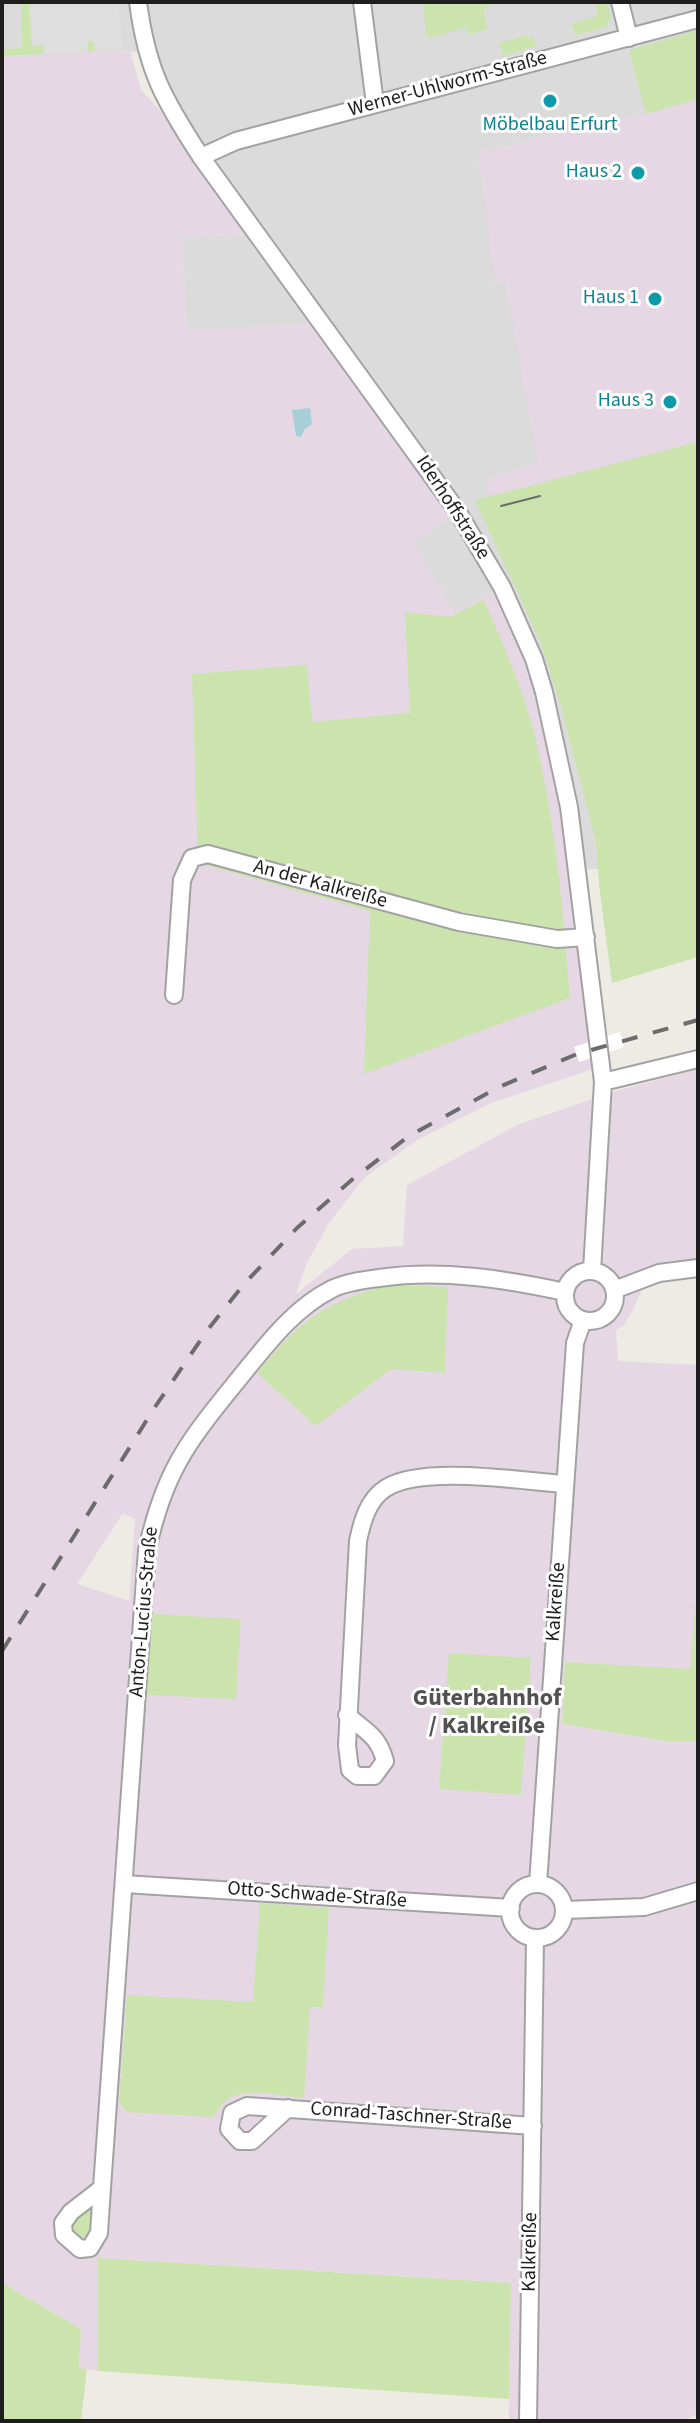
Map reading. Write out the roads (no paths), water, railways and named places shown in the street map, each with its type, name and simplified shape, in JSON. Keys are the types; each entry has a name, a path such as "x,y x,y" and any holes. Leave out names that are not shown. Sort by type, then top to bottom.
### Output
{"street":[{"name":"Iderhoffstraße","path":"138,2 152,72 165,102 201,157 458,512 502,587 534,659 569,807 603,1082"},
{"path":"362,2 375,104"},
{"path":"620,2 629,38"},
{"name":"Werner-Uhlworm-Straße","path":"201,157 236,141 698,19"},
{"name":"An der Kalkreiße","path":"174,995 182,880 192,858 208,854 459,922 557,939 586,937"},
{"path":"592,1271 603,1082 698,1059"},
{"path":"614,1290 659,1273 698,1268"},
{"path":"585,1271 606,1277 614,1290 612,1306 593,1321 583,1320 571,1313 565,1299 572,1278 585,1271"},
{"name":"Anton-Lucius-Straße","path":"102,2188 147,1550 156,1509 171,1471 200,1426 288,1320 332,1289 358,1281 403,1274 470,1275 565,1292"},
{"name":"Kalkreiße","path":"538,1884 575,1343 583,1320"},
{"path":"347,1715 358,1541 361,1525 374,1499 385,1488 406,1479 430,1475 565,1484"},
{"name":"Otto-Schwade-Straße","path":"124,1884 511,1908"},
{"path":"538,1884 553,1889 565,1910 553,1934 535,1939 520,1932 511,1917 511,1908 513,1900 523,1889 538,1884"},
{"path":"565,1910 644,1907 698,1891"},
{"name":"Kalkreiße","path":"528,2421 535,1939"},
{"name":"Conrad-Taschner-Straße","path":"288,2108 533,2126"}],"water":[{"path":"310,408 312,424 301,437 296,436 292,410"}],"tram line":[{"path":"501,506 540,496"}],"railway":[{"path":"2,1651 155,1407 206,1332 244,1284 297,1228 354,1178 409,1136 499,1087 577,1054 698,1020"}],"place":[{"name":"Möbelbau Erfurt","path":"550,101"},
{"name":"Haus 2","path":"638,173"},
{"name":"Haus 1","path":"655,299"},
{"name":"Haus 3","path":"670,402"}],"district":[{"name":"Güterbahnhof / Kalkreiße","path":"487,1714"}]}
